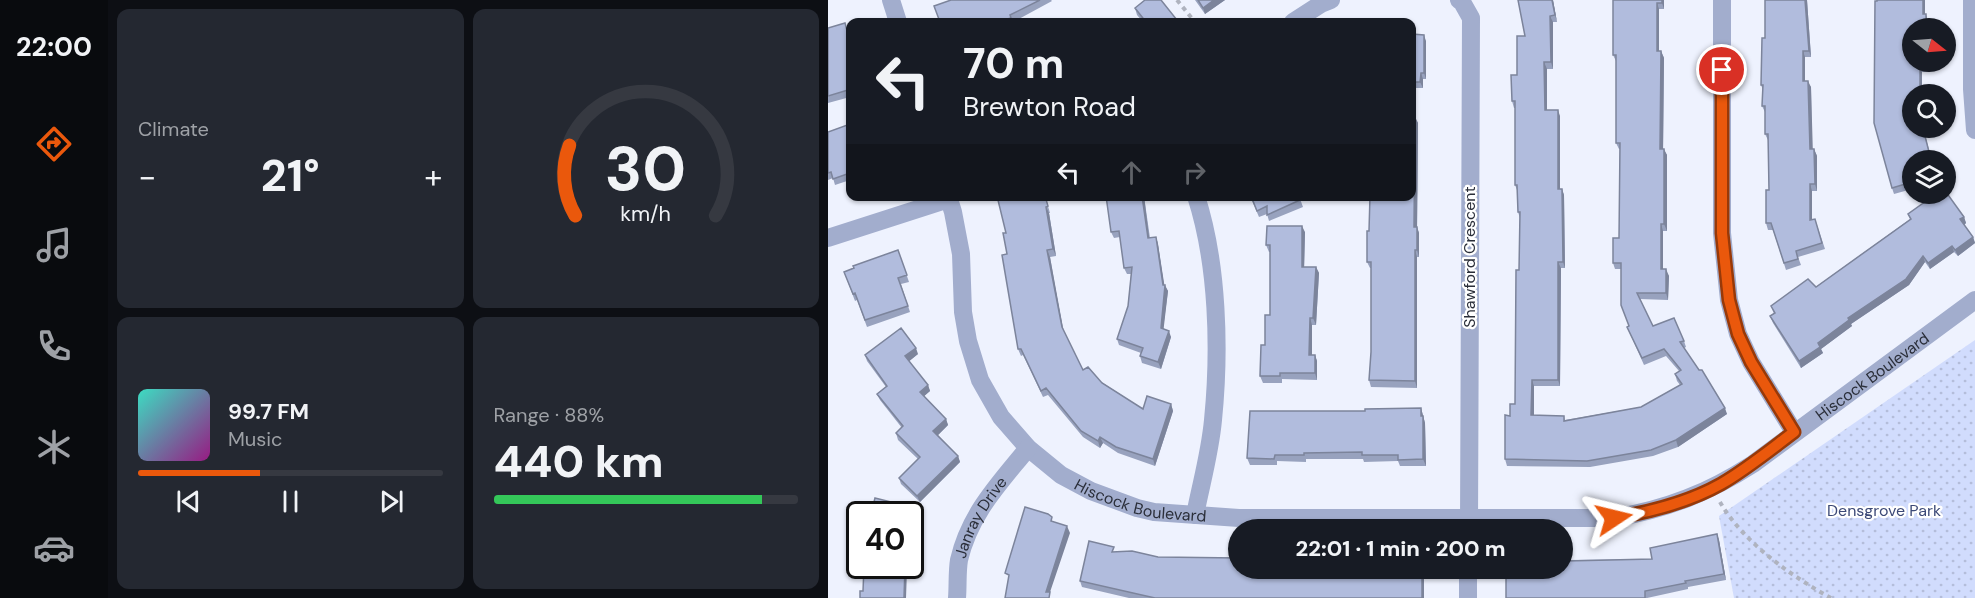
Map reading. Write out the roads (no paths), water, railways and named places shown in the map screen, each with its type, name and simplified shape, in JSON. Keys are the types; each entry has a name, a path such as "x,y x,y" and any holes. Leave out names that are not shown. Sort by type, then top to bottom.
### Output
{"street":[{"path":"891,0 897,18"},
{"path":"1299,18 1331,0"},
{"name":"Shawford Crescent","path":"1459,0 1471,18 1469,519"},
{"path":"1722,0 1722,233 1729,300 1738,334 1751,362 1794,432"},
{"path":"1972,0 1972,89 1975,130"},
{"path":"828,238 939,201"},
{"name":"Hiscock Boulevard","path":"949,201 961,254 963,312 980,380 1001,417 1028,448 1061,475 1107,498 1154,512 1195,516 1305,519"},
{"path":"1195,516 1213,421 1217,357 1217,311 1203,216 1198,201"},
{"name":"Hiscock Boulevard","path":"1573,520 1614,518 1659,508 1713,488 1753,464 1975,300"},
{"name":"Janray Drive","path":"957,598 959,561 970,529 997,484 1028,448"},
{"path":"1468,579 1468,598"}],"park label":[{"name":"Densgrove Park","path":"1884,510"}]}
